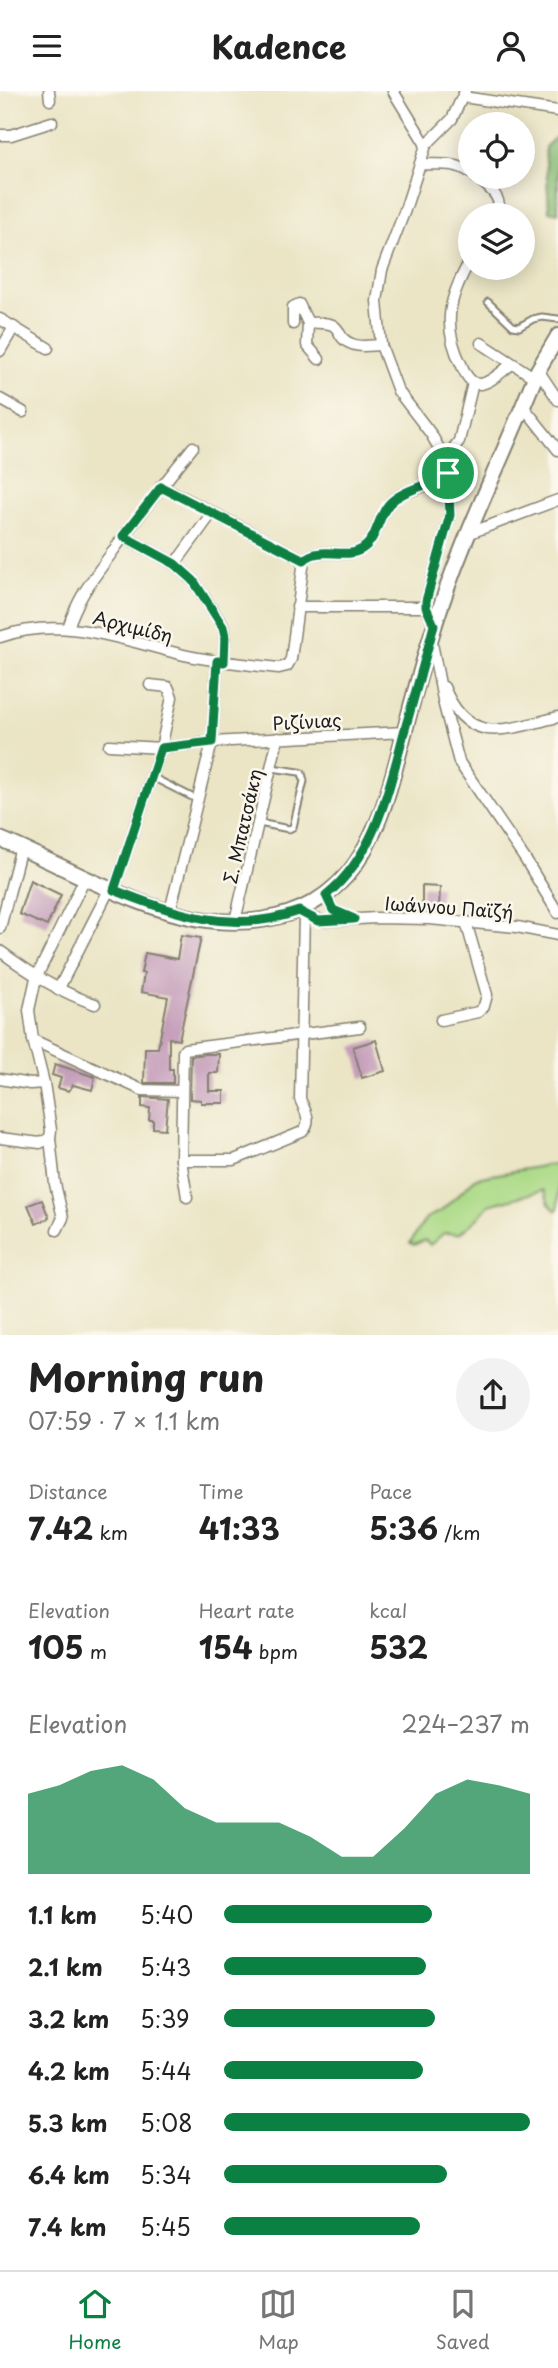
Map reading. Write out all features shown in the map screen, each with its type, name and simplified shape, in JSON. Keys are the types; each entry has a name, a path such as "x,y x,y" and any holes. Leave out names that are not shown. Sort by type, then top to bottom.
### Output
{"main road":[{"path":"0,839 85,878 170,912 207,919 263,919 301,912 326,895 347,874 370,839 390,784 433,631 523,406 537,374 556,342"}],"street":[{"path":"393,91 426,145"},
{"path":"558,111 464,94 452,119 426,145 382,270 377,301 381,345 398,391 430,434 445,459 448,473 450,515 428,591 426,607 433,631 444,705 459,762 558,913"},
{"path":"0,135 11,135 52,123"},
{"path":"420,164 458,166"},
{"path":"488,189 499,203"},
{"path":"460,280 452,303 449,335 466,376 473,383 484,383 512,364"},
{"path":"293,324 293,307 296,304 301,306 308,323 307,345 319,359"},
{"path":"0,319 48,348"},
{"path":"308,323 332,324 346,341 355,345 381,345"},
{"path":"0,351 14,327"},
{"path":"481,343 512,364 537,374 558,400"},
{"path":"445,459 459,441 473,383"},
{"path":"0,399 23,412"},
{"path":"523,406 558,450"},
{"path":"68,628 76,603 123,536 193,447"},
{"path":"426,607 297,607 304,560 311,554 342,554 363,549 372,540 381,516 391,502 405,492 435,482 448,473"},
{"path":"161,487 304,560"},
{"path":"470,533 558,500"},
{"path":"175,564 212,513"},
{"path":"123,536 175,564 193,580 223,627 225,636 212,742 170,912"},
{"name":"Αρχιμίδη","path":"0,637 32,629 68,628 103,632 141,644 220,662 279,668 287,666 291,659 297,607"},
{"path":"438,670 448,696 462,716 483,729 502,730 558,717"},
{"path":"58,990 112,889 161,748 172,697 171,690 168,687 150,685"},
{"name":"Ριζίνιας","path":"109,745 161,748 212,742 404,731"},
{"name":"Σ. Μπατσάκη","path":"235,921 278,739"},
{"path":"0,928 21,848"},
{"path":"57,1230 63,1218 55,1184 44,1083 33,1040 29,1010 36,978 85,878"},
{"path":"326,895 333,910 354,919"},
{"path":"328,922 333,910"},
{"path":"181,1160 234,1160 302,1132 307,1127 309,1119 300,1099 301,912"},
{"name":"Ιωάννου Παϊζή","path":"301,912 318,921 328,922 407,918 517,927 558,935"},
{"path":"441,1020 478,1012 486,1002 487,995 466,922"},
{"path":"0,951 36,978 95,1005"},
{"path":"187,1197 181,1160 185,1049 360,1027"},
{"path":"33,1040 142,1090 182,1091"},
{"path":"0,1079 30,1084 44,1083"},
{"path":"0,1138 40,1143 50,1138"}],"lane":[{"path":"488,302 513,326 519,327 542,317 558,319"},
{"path":"260,823 289,829 292,827 304,781 299,772 272,768"},
{"path":"152,777 196,799"}],"green space":[{"path":"558,135 558,213 549,211 545,147"},
{"path":"558,1164 558,1209 555,1210 549,1204 544,1190 489,1205 459,1234 444,1233 430,1245 425,1240 414,1245 410,1243 426,1218 441,1211 476,1178"}],"building":[{"path":"30,880 61,895 47,926 19,914"},
{"path":"422,886 440,887 439,910 422,909"},
{"path":"181,935 201,938 179,1040 169,1038 169,1069 173,1069 173,1083 144,1083 145,1048 158,1048 168,997 141,992 145,953 177,959"},
{"path":"376,1040 385,1071 362,1078 353,1047"},
{"path":"219,1054 218,1073 209,1073 209,1091 224,1091 224,1103 201,1103 201,1100 190,1099 191,1056"},
{"path":"55,1064 95,1077 92,1090 73,1085 69,1091 58,1088 61,1078 52,1075"},
{"path":"142,1097 168,1099 165,1129 153,1128 153,1120 149,1120 150,1108 142,1107"},
{"path":"42,1200 49,1218 36,1224 28,1205"}],"route":[{"path":"448,473 450,515 426,601 434,625 394,772 370,839 347,874 326,895 333,910 354,919 318,921 299,911 263,919 219,921 170,912 114,890 161,748 212,742 217,661 224,662 223,627 193,580 175,564 123,536 161,487 304,560 311,554 342,554 363,549 372,540 381,516 391,502 405,492 435,482 448,473"}]}
